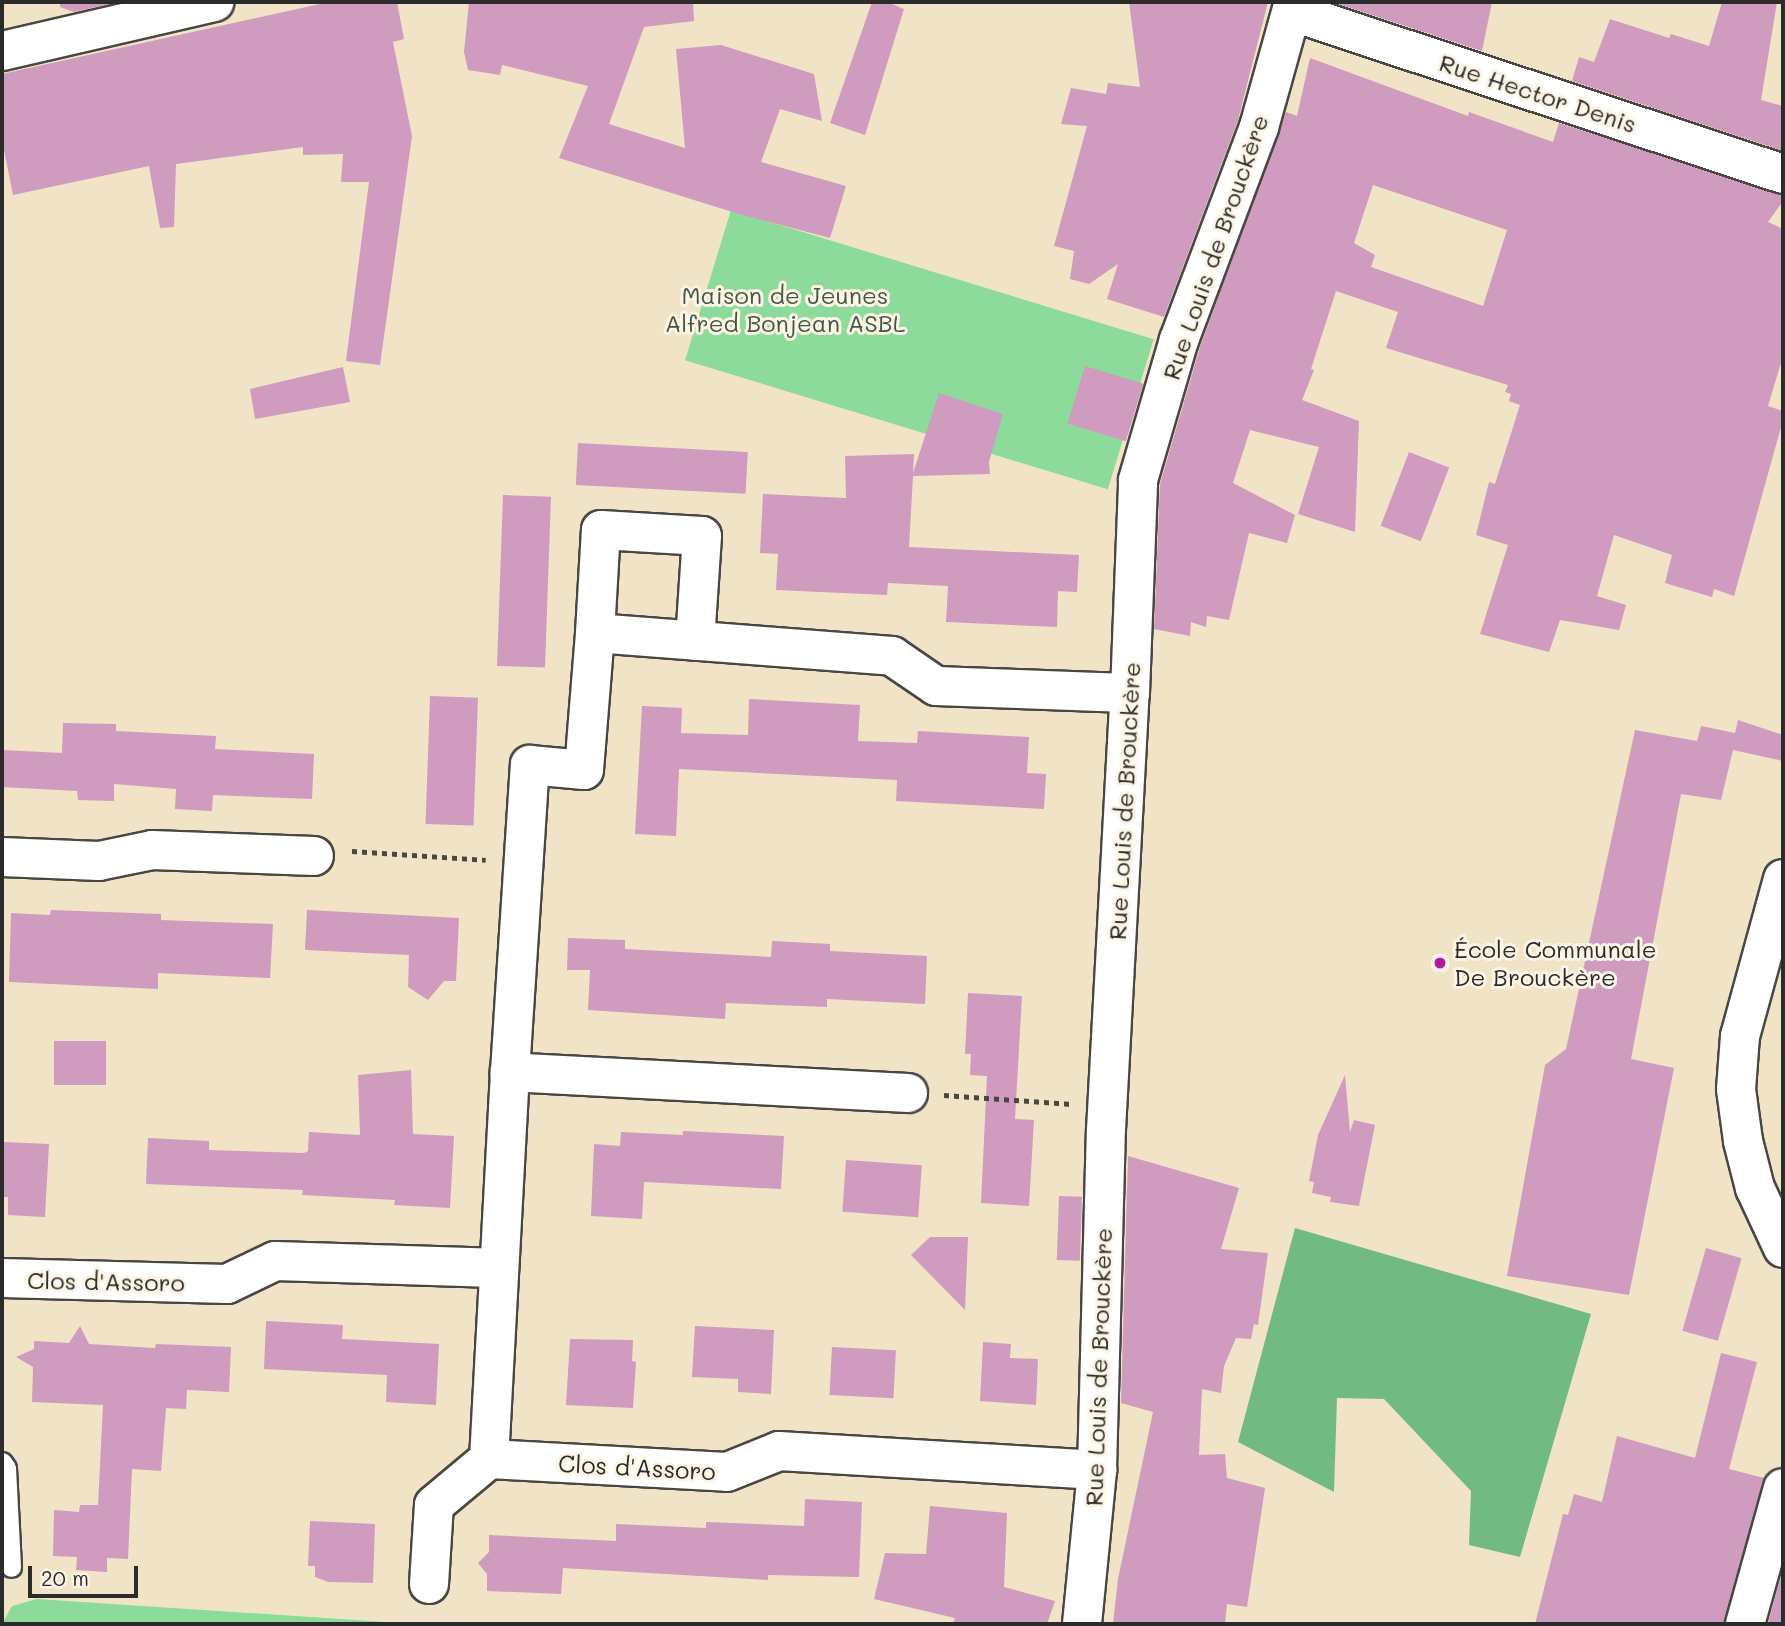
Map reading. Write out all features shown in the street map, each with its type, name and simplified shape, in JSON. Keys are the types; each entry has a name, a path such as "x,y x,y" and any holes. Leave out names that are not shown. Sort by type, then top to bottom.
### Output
{"street":[{"path":"2,51 214,2"},
{"name":"Rue Hector Denis","path":"1293,7 1783,174"},
{"name":"Rue Louis de Brouckère","path":"1082,1624 1097,1470 1107,1106 1130,693 1138,480 1179,340 1259,127 1293,7"},
{"path":"429,1584 434,1505 489,1459 522,862 530,765 584,770 601,530 702,537 695,641"},
{"path":"595,633 892,656 936,686 1130,693"},
{"path":"2,858 99,861 152,850 314,856"},
{"path":"1782,1239 1755,1188 1743,1141 1736,1089 1740,1036 1767,983 1783,879"},
{"path":"510,1072 908,1093"},
{"name":"Clos d'Assoro","path":"2,1278 226,1284 275,1261 499,1268"},
{"name":"Clos d'Assoro","path":"489,1459 727,1472 779,1451 1097,1470"},
{"path":"1745,1624 1783,1488"}],"lane":[{"path":"2,1462 6,1468 11,1567"}],"path":[{"path":"314,856 326,850 522,862"},
{"path":"908,1093 1107,1106"}],"green space":[{"name":"Maison de Jeunes Alfred Bonjean ASBL","path":"731,210 1154,339 1108,489 685,360"},
{"path":"1295,1228 1591,1314 1520,1557 1469,1545 1471,1491 1384,1399 1337,1398 1334,1492 1238,1442"},
{"path":"37,1599 404,1624 2,1624 12,1606"}],"building":[{"path":"60,2 118,2 74,12 60,7"},
{"path":"329,2 397,2 404,39 393,42 412,136 380,365 346,361 369,182 341,182 343,154 303,155 303,147 176,164 174,227 160,228 149,166 13,195 2,140 2,74"},
{"path":"469,2 693,2 694,21 644,27 609,124 685,148 676,49 721,45 814,74 822,121 780,109 761,162 846,186 830,238 739,214 559,158 588,86 502,65 500,75 468,70 464,52"},
{"path":"872,2 887,2 904,9 865,135 830,123"},
{"path":"1129,2 1268,2 1238,120 1164,317 1107,299 1118,264 1089,284 1070,279 1074,251 1054,246 1087,126 1061,124 1071,88 1106,94 1108,83 1140,87"},
{"path":"1332,2 1492,2 1482,51"},
{"path":"1722,2 1777,2 1761,100 1783,106 1783,151 1572,81 1579,57 1594,62 1610,19 1669,38 1671,34 1709,46"},
{"path":"1310,58 1468,116 1469,112 1553,142 1559,123 1783,195 1783,201 1768,222 1783,229 1783,356 1768,406 1783,411 1783,420 1734,596 1714,589 1712,597 1665,583 1672,555 1614,535 1597,596 1626,605 1619,630 1560,620 1549,652 1480,634 1508,545 1476,535 1489,482 1495,484 1520,405 1509,401 1511,394 1505,392 1508,385 1386,348 1398,312 1336,291 1311,369 1314,370 1302,400 1359,421 1355,532 1298,514 1319,447 1250,430 1233,483 1295,515 1287,543 1249,533 1229,620 1207,616 1206,627 1191,622 1190,636 1154,629 1160,484 1200,347 1286,112 1297,116","holes":["1373,185 1507,230 1483,306 1371,267 1375,255 1354,243"]},
{"path":"1085,366 1143,384 1126,441 1067,423"},
{"path":"343,367 350,402 255,419 250,389"},
{"path":"939,393 1003,414 989,462 990,474 913,476 909,547 1079,555 1077,592 1058,591 1057,627 946,622 948,586 888,583 887,595 776,590 778,554 760,553 763,494 846,498 845,456 914,454 913,473"},
{"path":"578,443 748,452 746,494 576,485"},
{"path":"1409,452 1449,467 1421,541 1381,526"},
{"path":"503,495 551,497 545,668 497,666"},
{"path":"430,696 478,698 474,826 426,824"},
{"path":"749,699 860,705 858,741 917,743 918,731 1029,737 1027,773 1046,774 1044,809 896,801 897,780 679,769 676,836 635,834 642,706 682,708 681,733 748,735"},
{"path":"1738,720 1783,735 1783,761 1733,750 1721,800 1681,794 1631,1059 1674,1068 1629,1295 1507,1276 1545,1065 1566,1049 1635,730 1697,741 1701,726 1735,733"},
{"path":"63,723 116,724 116,731 216,736 215,749 314,754 312,799 213,795 212,811 175,809 176,789 114,784 114,801 78,800 77,791 2,787 2,750 62,753"},
{"path":"51,910 161,914 161,920 273,924 270,978 158,973 158,989 9,982 11,913 50,915"},
{"path":"307,910 459,918 456,981 444,981 428,1000 408,987 409,955 305,950"},
{"path":"568,938 625,940 625,949 771,957 772,941 830,944 830,951 927,956 925,1004 827,999 827,1007 726,1003 725,1019 588,1010 590,970 567,970"},
{"path":"968,993 1022,996 1015,1119 1034,1120 1029,1206 981,1203 987,1076 970,1075 971,1054 965,1054"},
{"path":"54,1041 106,1041 106,1085 54,1085"},
{"path":"411,1070 413,1134 454,1136 450,1208 394,1205 395,1200 302,1195 303,1190 146,1184 148,1138 209,1141 209,1150 304,1153 308,1151 309,1132 360,1135 358,1075"},
{"path":"1345,1075 1350,1132 1354,1120 1375,1125 1359,1206 1330,1202 1331,1197 1312,1193 1314,1182 1309,1181 1318,1135"},
{"path":"683,1131 784,1136 781,1189 644,1182 642,1219 591,1216 594,1144 620,1146 621,1132 683,1135"},
{"path":"4,1142 49,1144 45,1217 8,1215 8,1197 2,1197"},
{"path":"1128,1156 1239,1188 1221,1249 1268,1253 1258,1325 1254,1324 1251,1339 1236,1338 1224,1366 1221,1393 1202,1389 1199,1455 1225,1454 1227,1478 1265,1488 1247,1607 1227,1604 1225,1624 1113,1624 1118,1579 1153,1412 1121,1403"},
{"path":"846,1160 922,1165 918,1217 842,1212"},
{"path":"1059,1196 1082,1197 1080,1261 1057,1260"},
{"path":"930,1237 968,1237 965,1310 911,1255"},
{"path":"1706,1248 1742,1258 1718,1341 1682,1331"},
{"path":"266,1321 343,1325 342,1339 439,1344 436,1405 386,1402 387,1375 264,1369"},
{"path":"80,1326 89,1344 155,1348 156,1344 231,1347 229,1392 187,1390 186,1409 166,1408 161,1471 132,1469 128,1559 107,1558 107,1572 76,1570 77,1557 53,1556 54,1510 79,1512 80,1505 98,1505 103,1405 32,1402 33,1367 16,1357 34,1349 34,1341 69,1343"},
{"path":"695,1326 774,1330 771,1394 738,1392 738,1379 692,1377"},
{"path":"570,1339 633,1340 632,1361 636,1362 633,1408 566,1405"},
{"path":"983,1342 1011,1344 1010,1358 1038,1359 1036,1405 980,1401"},
{"path":"832,1347 896,1350 893,1398 829,1395"},
{"path":"1721,1353 1757,1362 1729,1469 1764,1478 1724,1624 1535,1624 1563,1514 1568,1515 1574,1494 1602,1502 1617,1436 1695,1458"},
{"path":"805,1499 862,1502 859,1577 768,1575 768,1580 563,1568 561,1594 487,1591 487,1574 478,1563 489,1552 489,1535 616,1541 616,1524 706,1528 706,1522 804,1526"},
{"path":"930,1506 1007,1513 1004,1587 1055,1601 1047,1624 953,1624 955,1618 874,1599 885,1553 926,1554"},
{"path":"310,1521 375,1524 373,1583 328,1582 315,1577 315,1566 308,1566"},
{"path":"1783,1568 1783,1624 1768,1624"}],"place":[{"name":"École Communale De Brouckère","path":"1440,963"}]}
